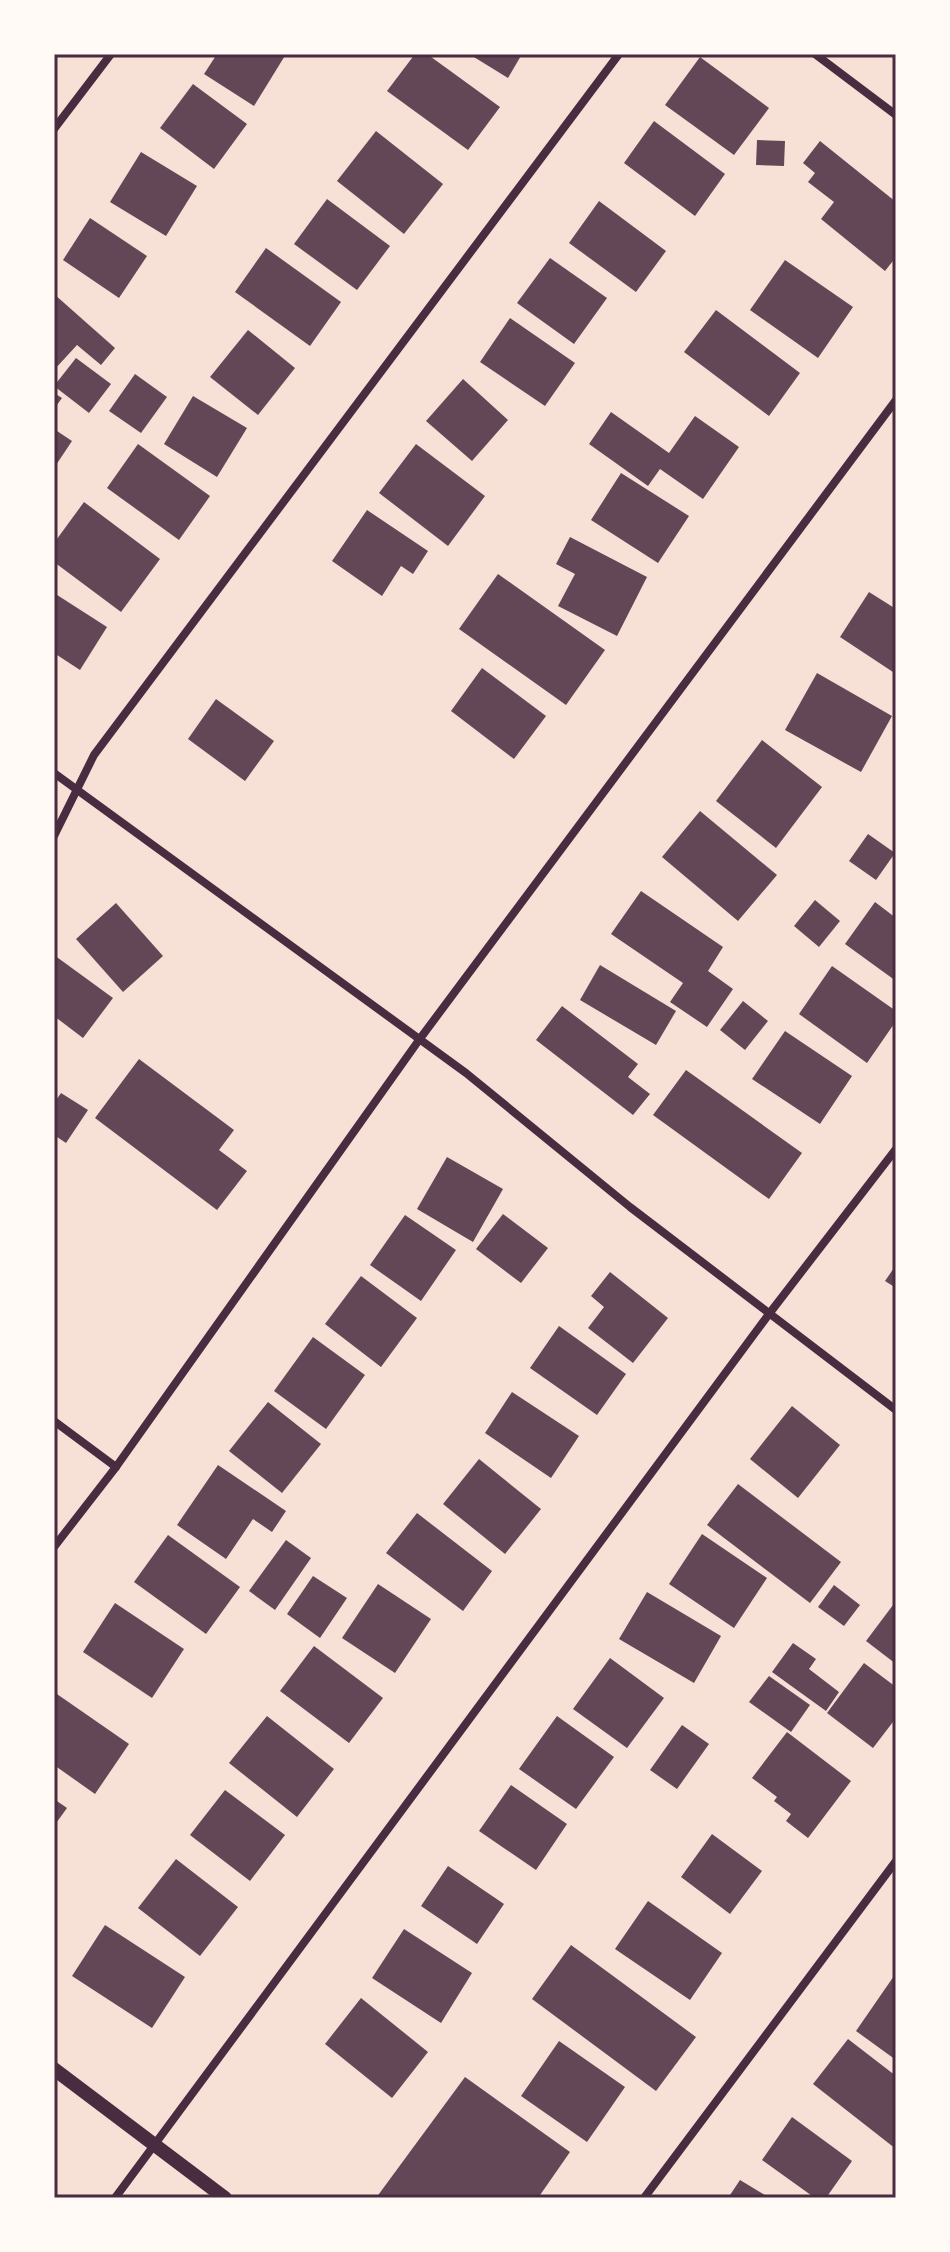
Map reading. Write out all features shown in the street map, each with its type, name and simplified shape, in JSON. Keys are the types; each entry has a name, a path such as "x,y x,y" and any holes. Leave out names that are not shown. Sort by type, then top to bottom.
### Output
{"street":[{"path":"54,129 111,54"},
{"path":"54,836 94,755 619,54"},
{"path":"815,54 896,115"},
{"path":"54,1547 116,1467 419,1040 896,400"},
{"path":"54,773 466,1073 630,1207 896,1410"},
{"path":"115,2198 769,1314 896,1149"},
{"path":"54,1421 116,1467"},
{"path":"644,2198 896,1861"},
{"path":"54,2069 225,2198"}],"building":[{"path":"217,54 286,54 254,106 204,74"},
{"path":"415,54 427,54 500,107 468,150 387,91"},
{"path":"469,54 522,54 508,78"},
{"path":"700,57 769,108 734,155 665,105"},
{"path":"193,84 247,124 214,169 160,128"},
{"path":"654,121 725,174 695,216 624,163"},
{"path":"376,131 443,184 404,234 337,181"},
{"path":"757,140 785,141 784,166 756,165"},
{"path":"820,141 896,202 896,257 885,271 821,219 834,202 808,182 815,173 803,163"},
{"path":"141,152 197,186 166,236 110,202"},
{"path":"327,199 390,246 357,290 294,244"},
{"path":"599,201 666,251 636,292 569,243"},
{"path":"90,218 147,256 119,298 63,260"},
{"path":"266,248 341,302 310,346 235,292"},
{"path":"550,258 607,298 574,344 517,303"},
{"path":"785,260 853,307 818,358 750,310"},
{"path":"54,294 115,348 101,365 77,345 54,370"},
{"path":"716,310 800,373 769,416 684,352"},
{"path":"510,318 575,363 545,406 480,362"},
{"path":"248,330 295,368 258,415 210,377"},
{"path":"76,358 111,384 89,413 54,386"},
{"path":"135,374 167,397 141,433 109,411"},
{"path":"463,379 508,420 472,461 426,421"},
{"path":"54,393 62,398 54,409"},
{"path":"193,396 247,428 217,477 164,444"},
{"path":"611,412 669,453 695,416 739,447 703,499 660,469 648,486 589,444"},
{"path":"54,429 72,441 54,468"},
{"path":"138,444 210,496 179,540 107,488"},
{"path":"416,444 485,496 448,546 379,493"},
{"path":"621,473 689,516 658,563 591,520"},
{"path":"84,502 160,559 121,612 54,562 54,543"},
{"path":"367,510 428,551 413,574 401,566 382,596 332,561"},
{"path":"570,537 647,577 617,636 558,606 575,574 556,564"},
{"path":"498,574 605,650 566,705 459,629"},
{"path":"869,592 896,609 896,674 840,637"},
{"path":"54,593 107,627 80,670 54,653"},
{"path":"482,668 546,716 514,759 451,711"},
{"path":"817,673 892,716 861,772 785,730"},
{"path":"216,699 274,741 245,781 188,739"},
{"path":"762,740 822,787 776,848 716,801"},
{"path":"700,811 777,875 738,921 662,857"},
{"path":"868,834 895,853 876,880 849,861"},
{"path":"641,891 723,947 708,971 733,989 707,1027 670,1002 683,983 611,934"},
{"path":"815,900 840,921 819,947 794,926"},
{"path":"875,902 896,918 896,981 845,944"},
{"path":"116,903 163,956 123,992 76,939"},
{"path":"54,955 113,998 83,1038 54,1016"},
{"path":"600,965 676,1011 656,1045 580,1000"},
{"path":"832,966 896,1011 896,1021 867,1063 799,1014"},
{"path":"743,1001 768,1021 745,1050 720,1030"},
{"path":"562,1006 638,1064 628,1077 650,1094 633,1115 536,1040"},
{"path":"785,1031 852,1076 820,1124 752,1079"},
{"path":"139,1059 234,1130 219,1150 247,1171 217,1210 95,1118"},
{"path":"686,1070 802,1153 769,1199 653,1115"},
{"path":"61,1093 88,1110 66,1143 54,1135 54,1103"},
{"path":"447,1157 503,1189 473,1242 417,1209"},
{"path":"503,1214 548,1248 521,1283 476,1249"},
{"path":"405,1215 456,1250 421,1301 370,1265"},
{"path":"896,1265 896,1288 885,1281"},
{"path":"610,1272 668,1318 633,1363 588,1328 604,1307 591,1296"},
{"path":"361,1276 417,1318 381,1367 325,1324"},
{"path":"559,1326 626,1374 597,1415 530,1368"},
{"path":"313,1337 365,1375 326,1429 274,1391"},
{"path":"512,1392 579,1436 551,1478 485,1433"},
{"path":"268,1402 321,1444 282,1493 229,1451"},
{"path":"792,1406 840,1445 798,1498 750,1459"},
{"path":"479,1459 541,1509 505,1554 443,1504"},
{"path":"218,1465 286,1511 272,1532 253,1519 226,1559 177,1525"},
{"path":"738,1484 841,1562 810,1603 707,1525"},
{"path":"417,1513 492,1571 463,1611 386,1553"},
{"path":"702,1534 767,1578 734,1628 669,1584"},
{"path":"168,1535 240,1587 206,1634 134,1582"},
{"path":"286,1540 311,1558 275,1610 249,1591"},
{"path":"313,1576 347,1598 320,1638 287,1614"},
{"path":"378,1584 431,1619 395,1673 342,1638"},
{"path":"834,1585 860,1605 844,1626 818,1607"},
{"path":"647,1592 721,1636 694,1683 619,1639"},
{"path":"896,1601 896,1664 866,1641"},
{"path":"115,1603 184,1649 152,1698 83,1652"},
{"path":"793,1643 816,1659 809,1669 839,1692 826,1711 772,1672"},
{"path":"314,1646 383,1698 349,1743 280,1691"},
{"path":"610,1658 664,1698 627,1748 573,1709"},
{"path":"864,1663 896,1687 896,1718 873,1748 827,1713"},
{"path":"769,1676 810,1705 791,1732 749,1702"},
{"path":"54,1692 129,1744 95,1794 54,1765"},
{"path":"267,1716 334,1769 297,1817 229,1763"},
{"path":"557,1716 614,1757 576,1809 519,1769"},
{"path":"682,1725 709,1744 677,1789 650,1770"},
{"path":"787,1732 851,1781 808,1838 786,1821 791,1814 774,1801 777,1797 752,1778"},
{"path":"511,1785 567,1824 536,1870 479,1831"},
{"path":"225,1790 285,1835 250,1881 190,1835"},
{"path":"54,1799 67,1808 54,1826"},
{"path":"712,1834 762,1871 730,1914 681,1877"},
{"path":"176,1859 238,1907 200,1956 138,1908"},
{"path":"448,1866 504,1904 477,1944 421,1906"},
{"path":"648,1901 722,1953 690,2000 615,1949"},
{"path":"105,1925 185,1977 152,2028 72,1976"},
{"path":"404,1929 472,1973 441,2023 372,1978"},
{"path":"571,1945 696,2037 656,2091 532,1999"},
{"path":"896,1973 896,2060 856,2031"},
{"path":"361,1998 428,2052 392,2098 325,2044"},
{"path":"848,2039 896,2076 896,2149 813,2084"},
{"path":"559,2041 625,2087 587,2142 521,2096"},
{"path":"465,2077 570,2152 538,2198 376,2198"},
{"path":"792,2117 852,2161 826,2198 815,2198 762,2160"},
{"path":"740,2180 770,2198 728,2198"}]}
